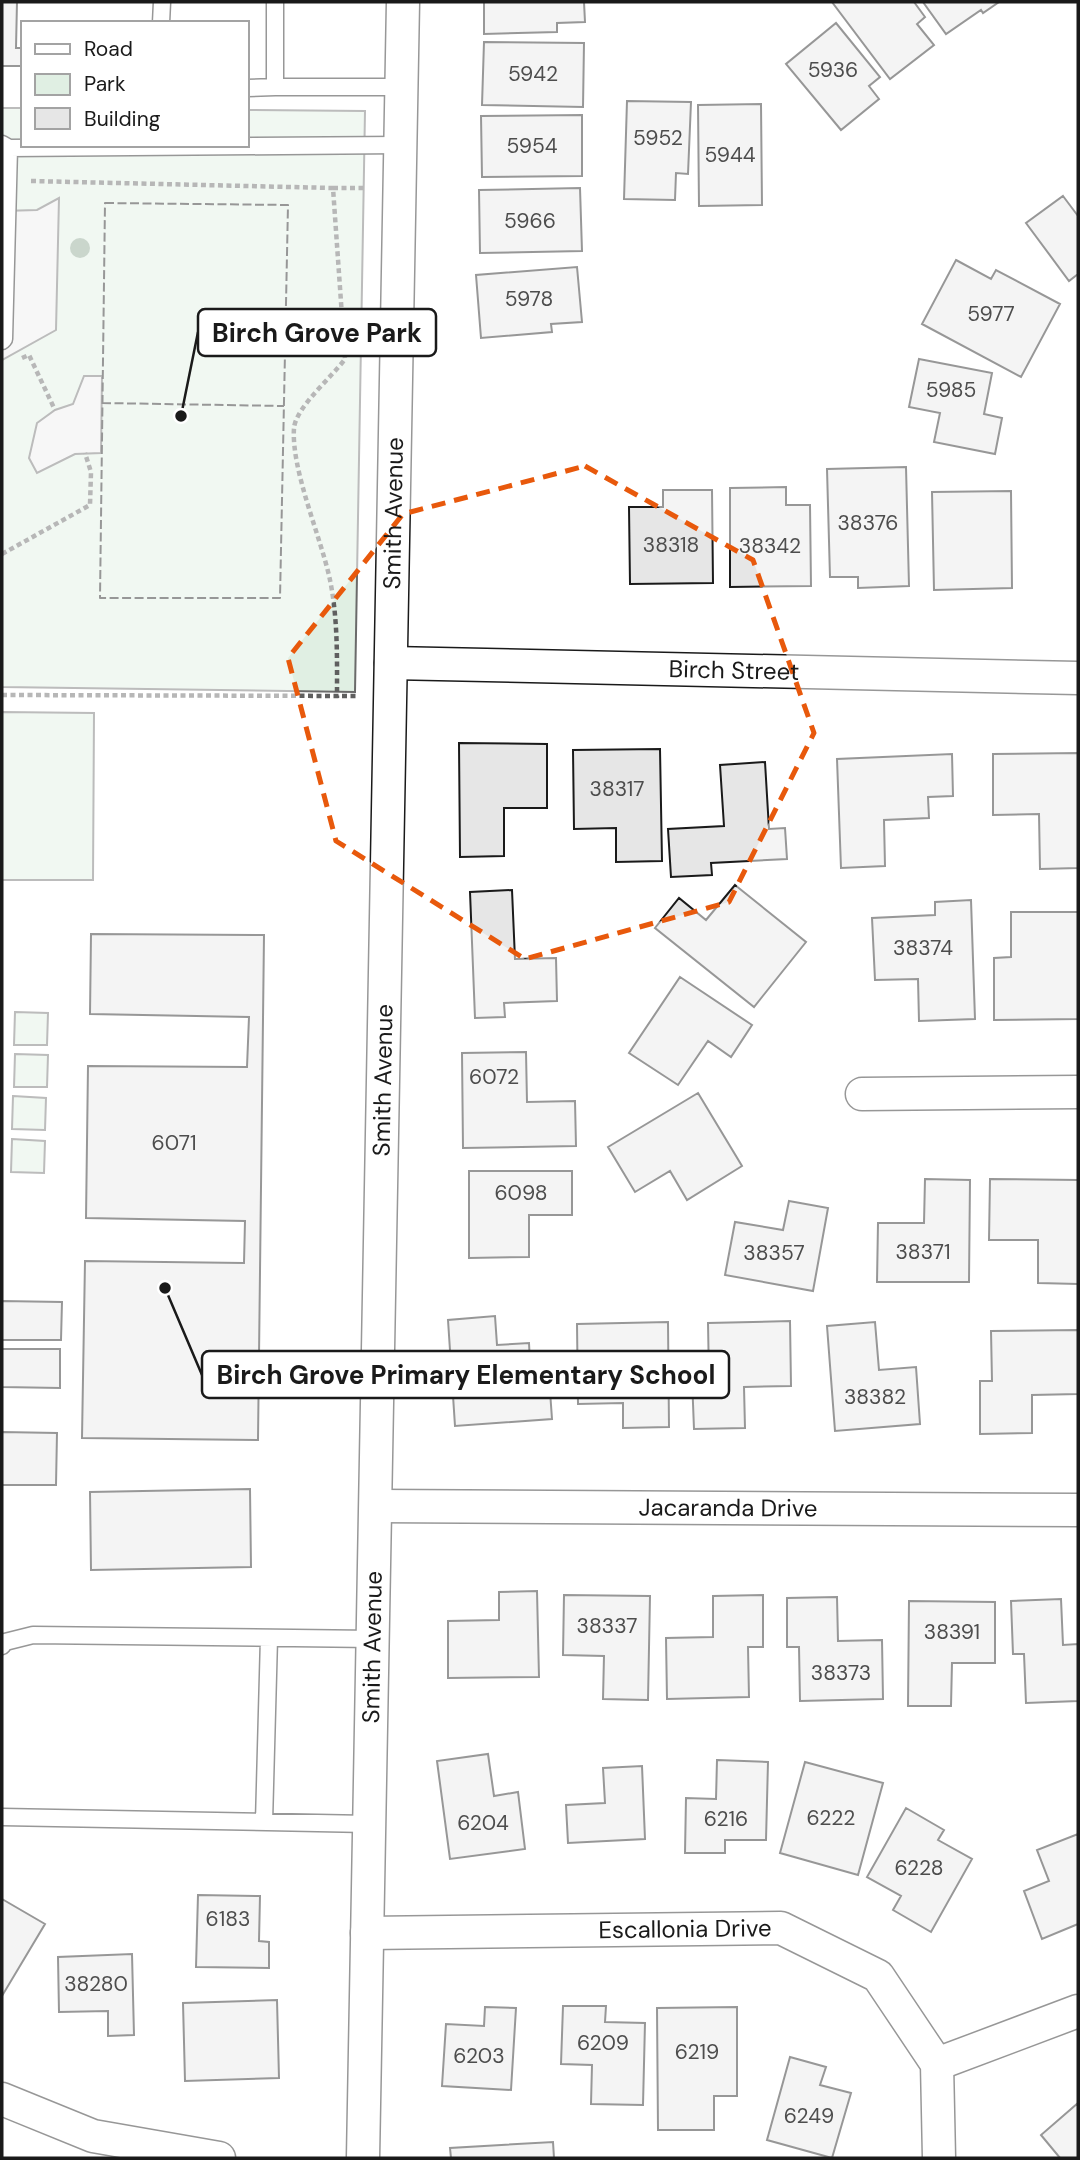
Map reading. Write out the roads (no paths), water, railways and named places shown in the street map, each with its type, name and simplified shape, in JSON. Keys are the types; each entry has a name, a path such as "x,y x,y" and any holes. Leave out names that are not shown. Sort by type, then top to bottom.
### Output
{"street":[{"name":"Smith Avenue","path":"363,2158 403,2"},
{"name":"Birch Street","path":"391,663 1078,677"},
{"path":"862,1094 1078,1092"},
{"name":"Jacaranda Drive","path":"376,1506 1078,1510"},
{"name":"Escallonia Drive","path":"367,1933 781,1928 878,1976 937,2064"},
{"path":"939,2158 937,2064 1078,2011"},
{"path":"2,2099 93,2136 219,2158"}],"lane":[{"path":"161,21 162,2"},
{"path":"275,2 275,87"},
{"path":"248,88 402,87"},
{"path":"248,145 401,145"},
{"path":"2,341 8,181 5,146"},
{"path":"2,1646 33,1635 373,1639"},
{"path":"264,1822 269,1638"},
{"path":"2,1817 368,1824"}],"place":[{"name":"Birch Grove Park","path":"181,416"},
{"name":"Birch Grove Primary Elementary School","path":"165,1288"}]}
